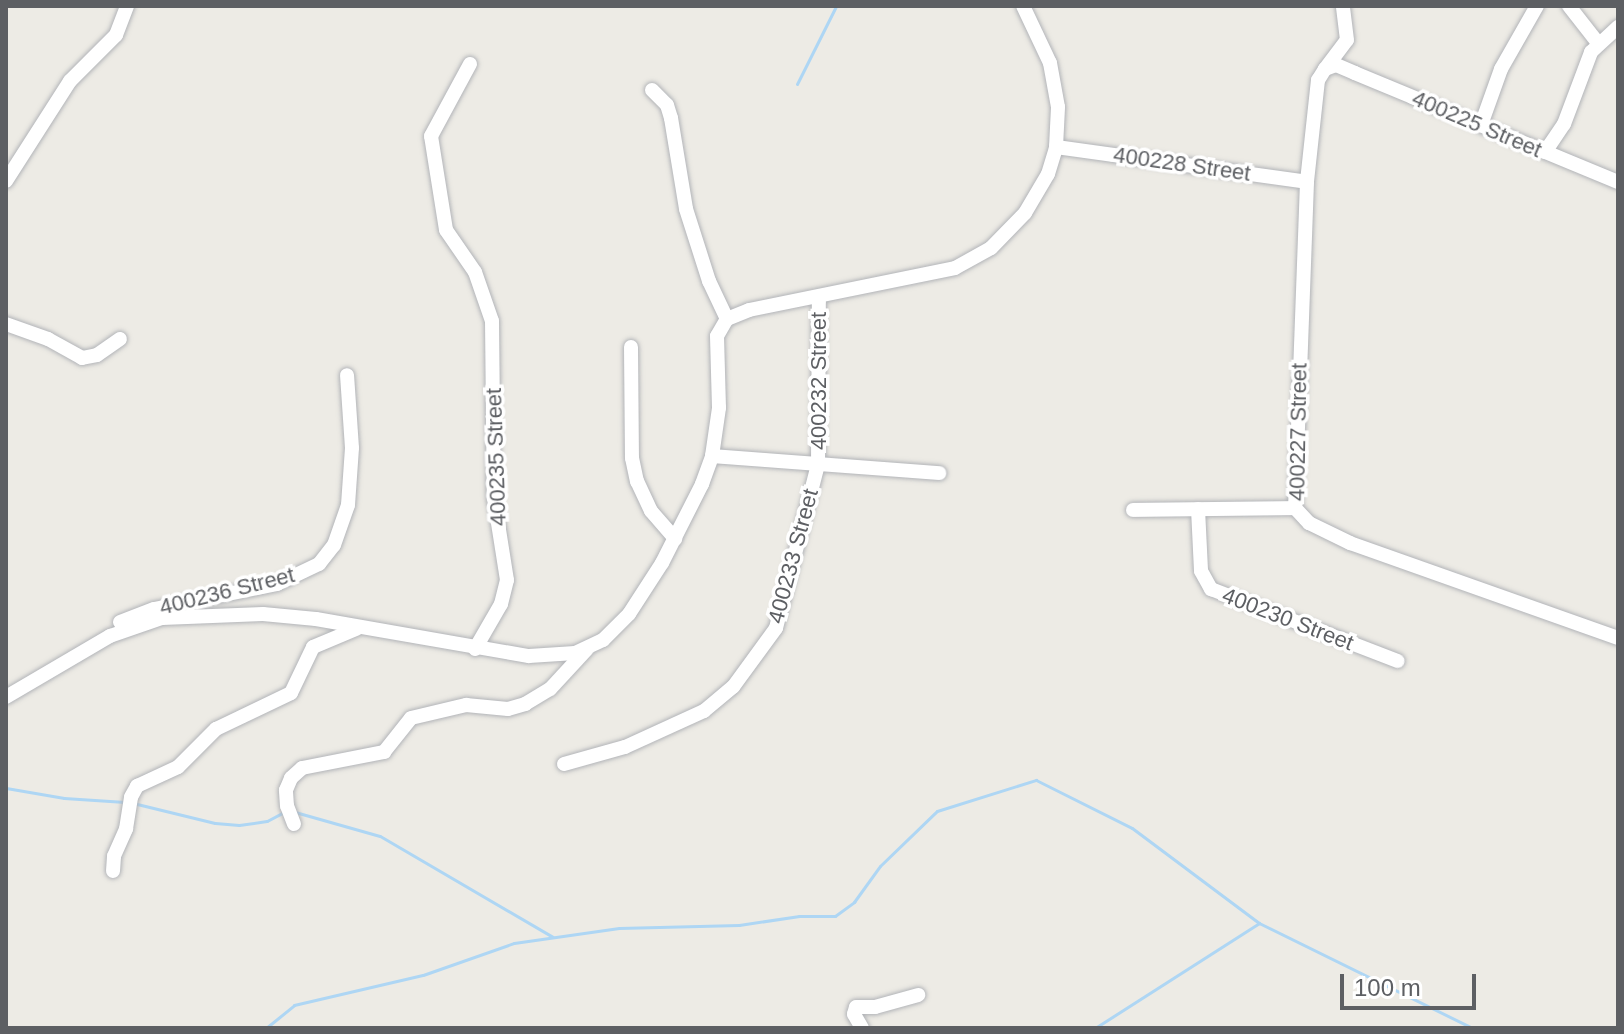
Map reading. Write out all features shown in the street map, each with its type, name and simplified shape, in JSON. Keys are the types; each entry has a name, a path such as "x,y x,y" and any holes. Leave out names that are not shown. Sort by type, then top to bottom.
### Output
{"street":[{"path":"6,181 70,81 116,35 127,6"},
{"path":"6,697 92,646 138,624 162,618 263,614 361,627 475,649 553,657 587,648 603,640 629,614 690,513 712,456 719,408 717,336 727,319 735,314 925,277 974,259 1005,237 1025,213 1048,174 1056,147 1055,83 1023,6"},
{"name":"400227 Street","path":"1343,6 1347,40 1318,80 1307,182 1295,508 1309,523 1350,543 1618,638"},
{"path":"1481,125 1501,69 1537,6"},
{"path":"1569,6 1598,43"},
{"path":"1545,152 1564,124 1582,70 1598,43 1618,27"},
{"name":"400235 Street","path":"470,64 445,115 432,132 431,141 446,230 475,272 492,321 494,498 507,580 501,604 475,649"},
{"name":"400225 Street","path":"1330,67 1618,182"},
{"path":"652,90 667,105 686,209 709,281 727,319"},
{"name":"400228 Street","path":"1056,147 1307,182"},
{"name":"400232 Street","path":"818,465 819,297"},
{"path":"6,324 48,339 82,358 92,358 120,339"},
{"path":"631,347 632,458 637,481 651,511 675,539"},
{"name":"400236 Street","path":"92,646 107,631 134,615 277,584 319,564 334,545 348,505 352,448 347,375"},
{"path":"712,456 918,476 939,473"},
{"name":"400233 Street","path":"564,764 666,731 704,711 733,687 776,628 818,465"},
{"path":"1133,510 1295,508"},
{"name":"400230 Street","path":"1198,509 1201,571 1211,589 1398,661"},
{"path":"113,871 114,856 126,829 131,797 137,786 178,767 216,729 291,693 308,654 317,643 361,627"},
{"path":"294,824 288,811 286,790 291,778 302,768 384,752 408,719 420,715 466,705 508,709 525,704 550,689 587,648"},
{"path":"862,1028 854,1014 856,1007 875,1007 918,995"}],"waterway":[{"path":"797,84 836,6"},
{"path":"266,1028 294,1005 423,975 514,943 619,928 739,925 799,916 835,916 854,902 880,866 937,811 1036,780 1132,828 1259,923 1472,1028"},
{"path":"6,788 64,798 125,802"},
{"path":"137,804 215,823 239,825 267,821 284,812"},
{"path":"295,812 380,836 553,937"},
{"path":"1095,1028 1259,923"}]}
